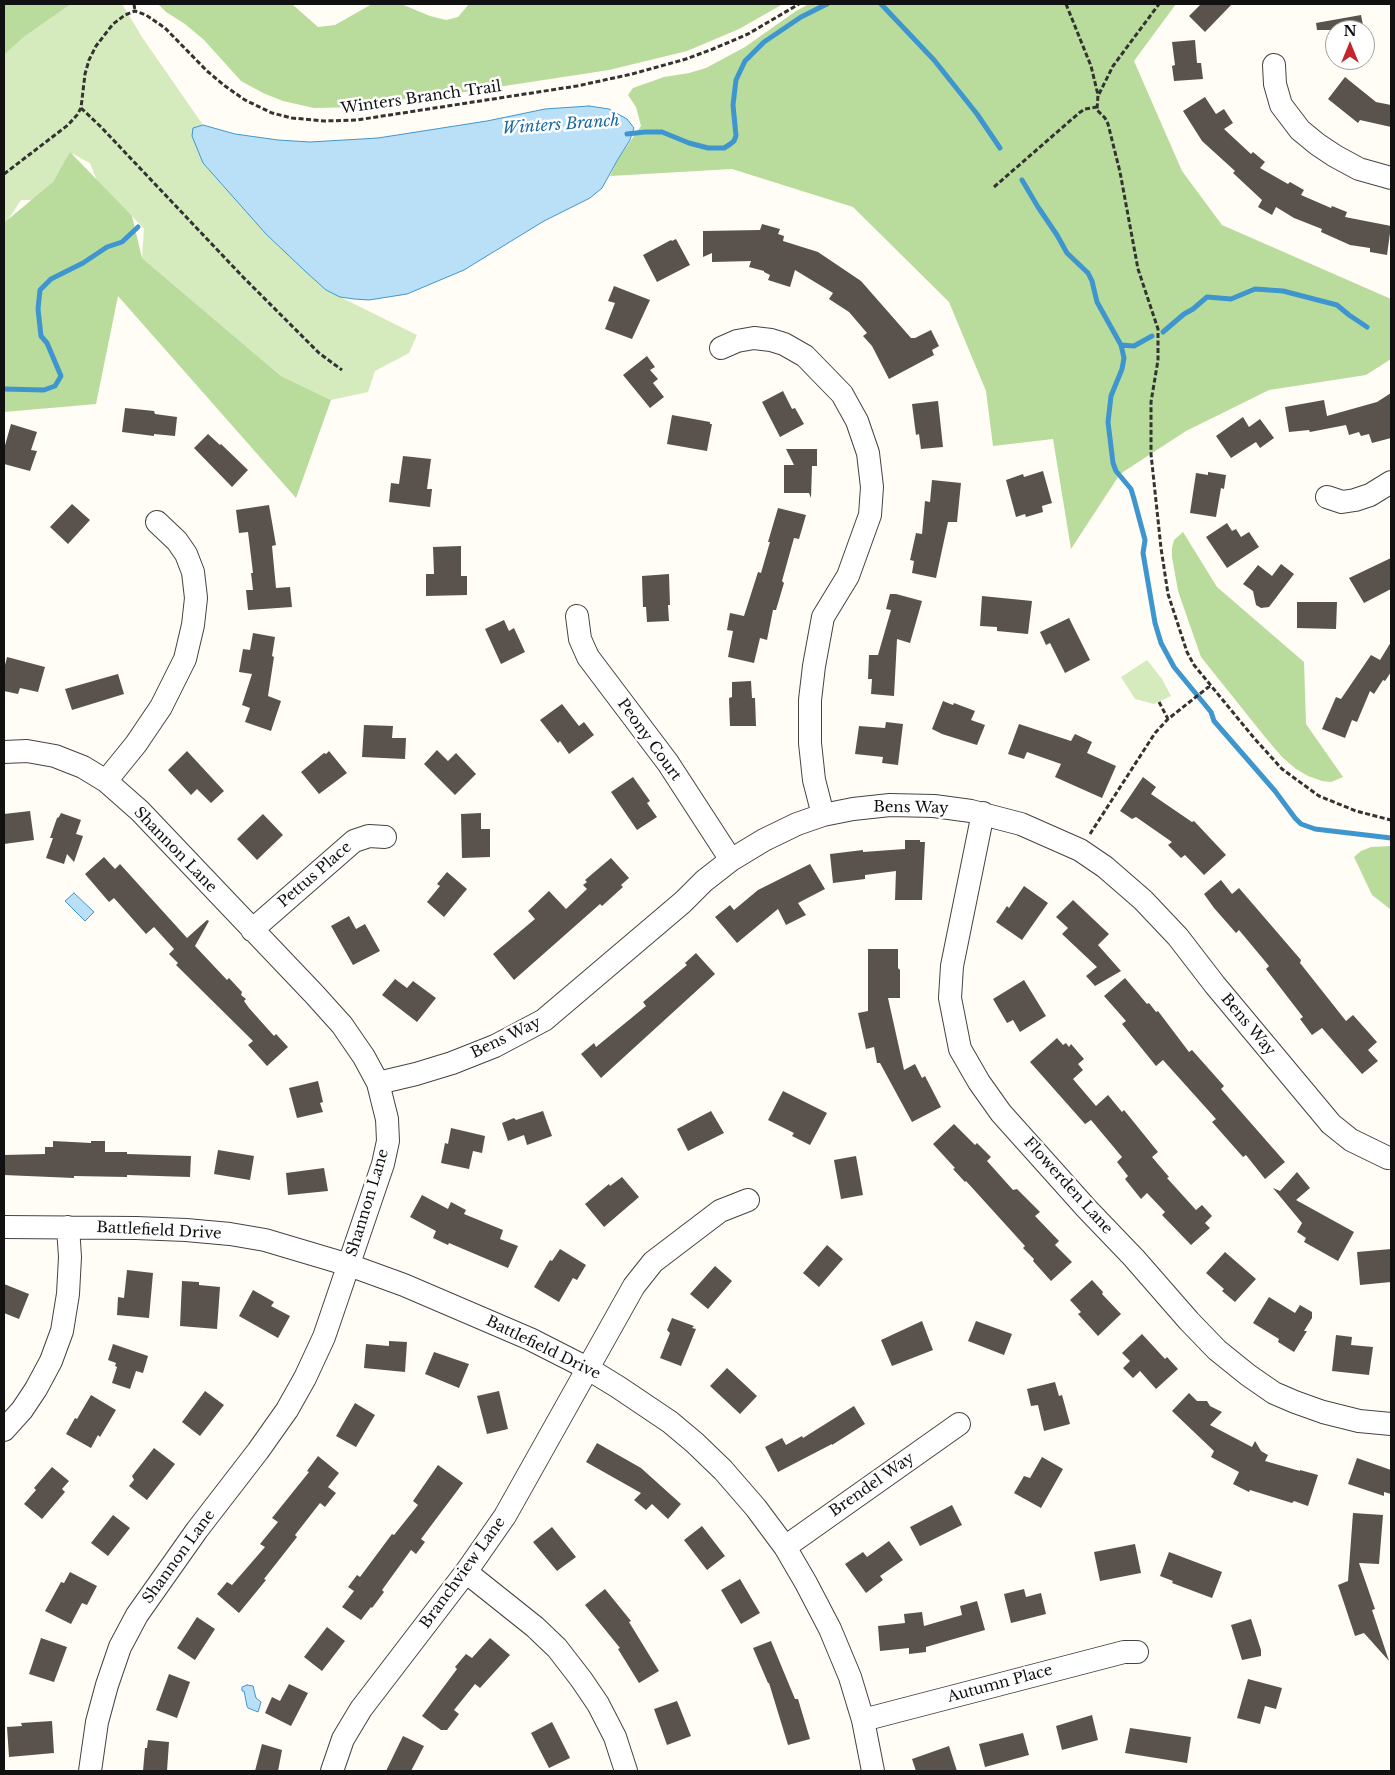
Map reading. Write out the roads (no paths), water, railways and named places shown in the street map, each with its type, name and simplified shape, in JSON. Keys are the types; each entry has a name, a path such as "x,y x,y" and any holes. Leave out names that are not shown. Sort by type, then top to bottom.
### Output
{"street":[{"path":"1274,65 1275,84 1281,105 1300,130 1335,156 1359,169 1391,178"},
{"path":"721,348 737,341 754,338 784,344 805,356 842,394 857,421 868,453 872,487 870,514 848,576 823,617 814,666 810,700 810,743 814,780 823,815"},
{"path":"1327,497 1342,502 1355,500 1370,495 1391,482"},
{"path":"106,781 136,744 161,707 185,659 193,625 196,598 193,572 186,554 177,541 157,522"},
{"name":"Peony Court","path":"577,616 580,639 588,658 668,763 731,860"},
{"name":"Shannon Lane","path":"4,752 27,751 55,756 83,767 106,781 140,812 342,1024 364,1057 378,1083 387,1119 388,1141 383,1164 324,1337 305,1378 287,1410 197,1530 137,1615 120,1647 107,1685 97,1722 90,1771"},
{"name":"Bens Way","path":"378,1083 452,1063 495,1046 544,1020 683,902 704,881 731,860 764,840 797,824 823,815 853,808 890,805 934,806 983,813 1021,824 1080,850 1105,867 1143,900 1178,937 1215,985 1331,1124 1351,1140 1388,1158"},
{"name":"Flowerden Lane","path":"983,813 952,966 950,998 960,1049 979,1082 1001,1113 1134,1258 1189,1322 1235,1365 1274,1393 1295,1402 1323,1412 1359,1421 1391,1424"},
{"name":"Pettus Place","path":"252,930 354,841 369,836 385,837"},
{"name":"Branchview Lane","path":"332,1771 343,1739 361,1709 466,1572 504,1516 634,1286 653,1262 720,1211 748,1200"},
{"path":"4,1430 22,1410 36,1389 51,1361 62,1331 68,1294 70,1257 68,1227"},
{"name":"Battlefield Drive","path":"4,1228 166,1229 230,1234 265,1240 349,1264 404,1285 530,1339 587,1368 670,1422 695,1443 723,1470 756,1508 785,1547 830,1629 850,1677 863,1720 873,1771"},
{"name":"Brendel Way","path":"785,1547 959,1424"},
{"path":"466,1572 535,1627 563,1656 598,1704 615,1737 626,1771"},
{"name":"Autumn Place","path":"863,1720 1124,1652 1137,1652"}],"water":[{"path":"589,106 609,109 627,119 634,128 630,140 602,188 590,198 544,221 464,270 407,294 369,300 340,297 326,290 305,271 266,234 203,163 192,136 193,128 203,125 235,134 278,140 310,142 378,138 487,121 545,109"},
{"path":"74,893 94,912 85,921 65,901"},
{"path":"247,1685 253,1686 256,1698 261,1702 258,1712 247,1706 242,1687"}],"waterway":[{"name":"Winters Branch","path":"627,134 662,132 689,143 708,148 724,148 729,145 736,136 733,105 736,80 745,61 764,42 801,17 827,4"},
{"path":"881,4 934,60 977,114 1000,148"},
{"path":"1022,180 1067,253 1088,273 1097,302 1121,345 1124,358 1122,369 1111,396 1108,422 1113,463 1116,471 1131,489 1134,499 1145,540 1143,553 1155,623 1161,643 1174,667 1211,712 1214,721 1301,824 1315,829 1391,838"},
{"name":"Winters Branch","path":"4,389 44,390 55,386 61,376 47,343 41,336 38,309 40,290 51,279 83,263 107,247 122,242 138,227"},
{"path":"1163,332 1207,297 1231,299 1255,289 1283,291 1337,305 1367,327"},
{"path":"1121,345 1134,346 1152,336"}]}
